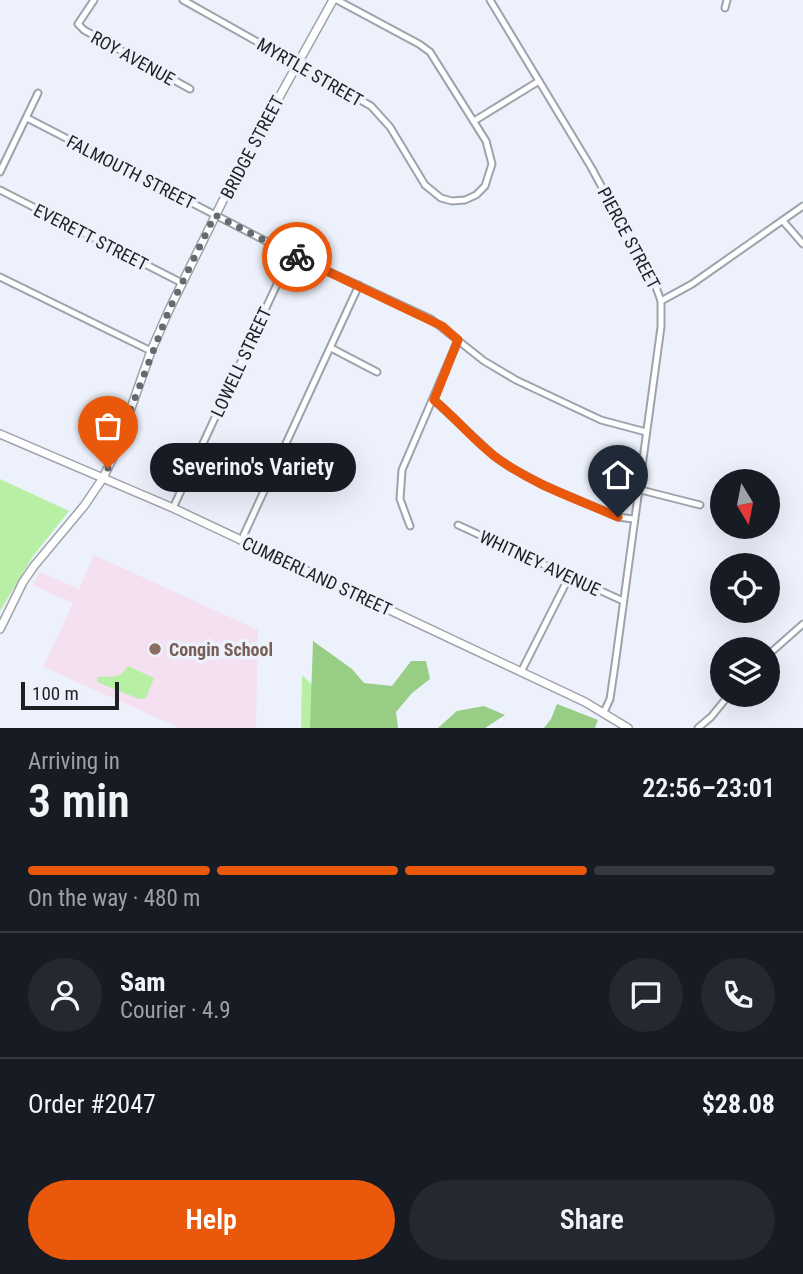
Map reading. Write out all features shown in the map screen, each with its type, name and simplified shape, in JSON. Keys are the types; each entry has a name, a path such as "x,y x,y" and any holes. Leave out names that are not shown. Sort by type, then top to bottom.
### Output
{"street":[{"name":"ROY AVENUE","path":"94,0 78,24 84,30 190,89"},
{"name":"MYRTLE STREET","path":"183,0 360,99 376,111 390,127 425,185 435,195 446,200 471,198 481,191 489,179 491,156 474,121"},
{"name":"BRIDGE STREET","path":"0,629 23,582 103,478 116,451 152,351 215,215 297,63 335,0"},
{"path":"335,0 424,47 435,58 474,121 539,81"},
{"name":"PIERCE STREET","path":"490,0 591,167 662,300 661,327 611,691 604,712"},
{"path":"725,8 727,0"},
{"path":"0,173 38,93"},
{"name":"FALMOUTH STREET","path":"27,118 292,254 431,319 484,361 523,383 601,420 646,432"},
{"name":"EVERETT STREET","path":"0,190 182,283"},
{"path":"662,300 692,284 803,206"},
{"path":"783,221 803,244"},
{"name":"LOWELL STREET","path":"173,508 292,254"},
{"path":"0,277 152,351"},
{"path":"241,541 359,285"},
{"path":"410,526 400,499 400,477 458,340"},
{"path":"331,348 377,372"},
{"path":"434,400 494,456 521,474 618,517 634,519"},
{"name":"CUMBERLAND STREET","path":"0,434 173,508 604,712 628,728"},
{"path":"637,489 700,505"},
{"name":"WHITNEY AVENUE","path":"458,526 623,601"},
{"path":"521,672 569,577"},
{"path":"780,644 803,624"},
{"path":"698,728 719,707"}],"shaded area":[{"name":"Congin School","path":"94,555 258,630 256,728 180,728 43,667 73,603 32,585 40,572 79,589"}],"green space":[{"path":"0,479 69,511 33,556 0,611"},
{"path":"313,641 352,669 364,683 392,686 411,661 426,661 430,679 412,693 396,712 398,728 310,728"},
{"path":"128,666 154,678 146,698 139,699 97,682 98,677 118,675"},
{"path":"302,675 357,728 301,728"},
{"path":"557,704 598,720 595,728 544,728"},
{"path":"484,706 505,715 485,728 438,728 457,711"}],"way so far":[{"path":"108,468 169,310 215,215 297,257"}],"place":[{"name":"Severino's Variety","path":"108,468"},
{"name":"Congin School","path":"155,649"}],"route":[{"path":"297,257 442,326 458,340 434,400 494,456 521,474 618,517"}]}
